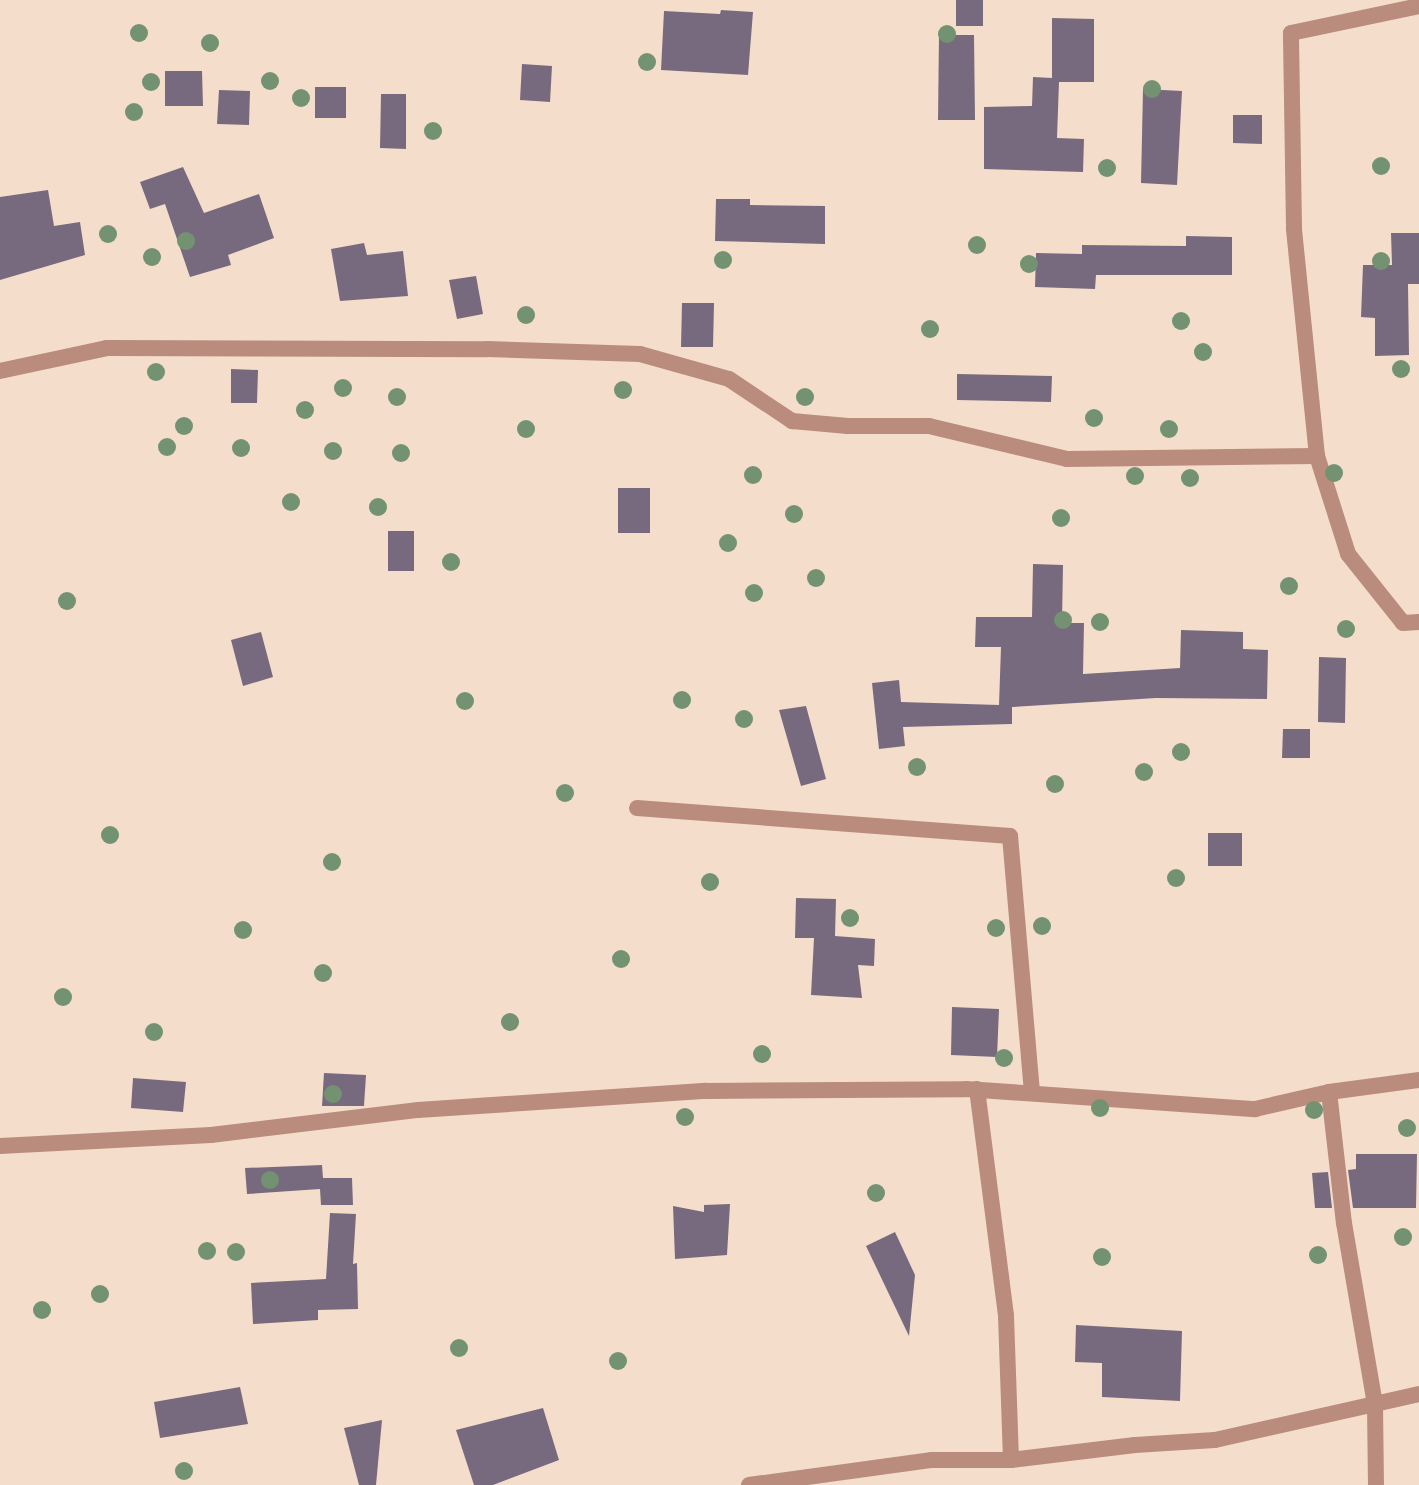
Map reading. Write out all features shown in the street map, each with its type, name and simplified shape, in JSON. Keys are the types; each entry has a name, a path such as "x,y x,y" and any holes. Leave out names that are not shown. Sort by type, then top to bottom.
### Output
{"street":[{"path":"1419,6 1291,33 1294,228 1317,456 1348,554 1403,623 1419,622"},
{"path":"0,371 107,348 487,349 640,354 729,380 792,421 848,426 929,426 1068,459 1317,456"},
{"path":"637,808 1010,836 1032,1093"},
{"path":"0,1146 212,1135 418,1110 706,1091 977,1089 1255,1109 1329,1092 1419,1080"},
{"path":"977,1089 1006,1316 1011,1460"},
{"path":"1329,1092 1344,1222 1375,1404 1376,1485"},
{"path":"749,1485 932,1460 1011,1460 1215,1440 1419,1394"}],"building":[{"path":"956,0 983,0 983,26 956,26"},
{"path":"721,10 753,12 748,75 661,70 664,11 720,14"},
{"path":"1052,18 1094,19 1094,82 1059,82 1057,138 1084,139 1083,172 984,169 984,107 1032,106 1033,77 1052,78"},
{"path":"939,35 974,35 975,120 938,120"},
{"path":"522,64 552,66 550,102 520,100"},
{"path":"165,71 202,71 203,106 165,106"},
{"path":"315,87 346,87 346,118 315,118"},
{"path":"1143,89 1182,91 1177,185 1141,183"},
{"path":"219,90 250,91 249,125 217,124"},
{"path":"381,94 406,94 406,149 380,148"},
{"path":"1233,115 1262,115 1262,144 1233,143"},
{"path":"183,167 204,213 259,194 274,238 228,255 231,265 190,277 165,204 150,209 140,182"},
{"path":"48,190 54,226 80,222 85,255 0,280 0,197"},
{"path":"716,199 750,199 750,205 825,206 825,244 715,241"},
{"path":"1391,233 1419,233 1419,284 1408,284 1409,355 1375,356 1375,318 1361,317 1363,265 1392,265"},
{"path":"1186,236 1232,237 1232,275 1096,275 1095,289 1035,287 1036,253 1082,254 1082,245 1186,246"},
{"path":"364,243 367,255 403,251 408,296 340,301 331,249"},
{"path":"476,276 483,314 457,319 449,280"},
{"path":"682,303 714,303 713,347 681,347"},
{"path":"231,369 258,370 257,403 231,403"},
{"path":"957,374 1052,376 1051,402 957,400"},
{"path":"618,488 650,488 650,533 618,533"},
{"path":"388,531 414,531 414,571 388,571"},
{"path":"1033,564 1063,565 1062,623 1084,623 1083,674 1180,668 1181,630 1243,632 1243,649 1268,650 1267,699 1156,698 1012,707 1012,724 903,727 905,746 879,749 872,683 899,680 901,702 999,705 1001,647 975,647 976,617 1032,617"},
{"path":"261,632 273,677 243,686 231,640"},
{"path":"1319,657 1346,658 1345,723 1318,722"},
{"path":"806,706 826,779 801,786 779,710"},
{"path":"1283,729 1310,729 1310,758 1282,758"},
{"path":"1208,833 1242,833 1242,866 1208,866"},
{"path":"796,898 836,899 835,936 875,939 874,966 858,965 862,998 811,995 814,938 795,938"},
{"path":"952,1007 999,1009 997,1057 951,1055"},
{"path":"324,1073 366,1075 364,1106 322,1106"},
{"path":"133,1078 186,1082 183,1112 131,1108"},
{"path":"1356,1154 1417,1154 1416,1208 1353,1208 1348,1170 1356,1169"},
{"path":"322,1165 323,1178 352,1178 353,1205 321,1205 320,1189 247,1194 245,1168"},
{"path":"1328,1172 1332,1208 1315,1208 1312,1173"},
{"path":"730,1204 727,1255 675,1259 673,1206 704,1212 704,1205"},
{"path":"330,1213 356,1214 353,1264 357,1263 358,1309 318,1310 318,1320 253,1324 251,1283 326,1279"},
{"path":"895,1232 915,1275 909,1336 866,1246"},
{"path":"1076,1325 1182,1331 1180,1401 1102,1397 1102,1363 1075,1362"},
{"path":"240,1387 248,1424 160,1438 154,1402"},
{"path":"543,1408 559,1460 493,1485 474,1485 456,1430"},
{"path":"382,1420 376,1485 359,1485 344,1428"}]}
